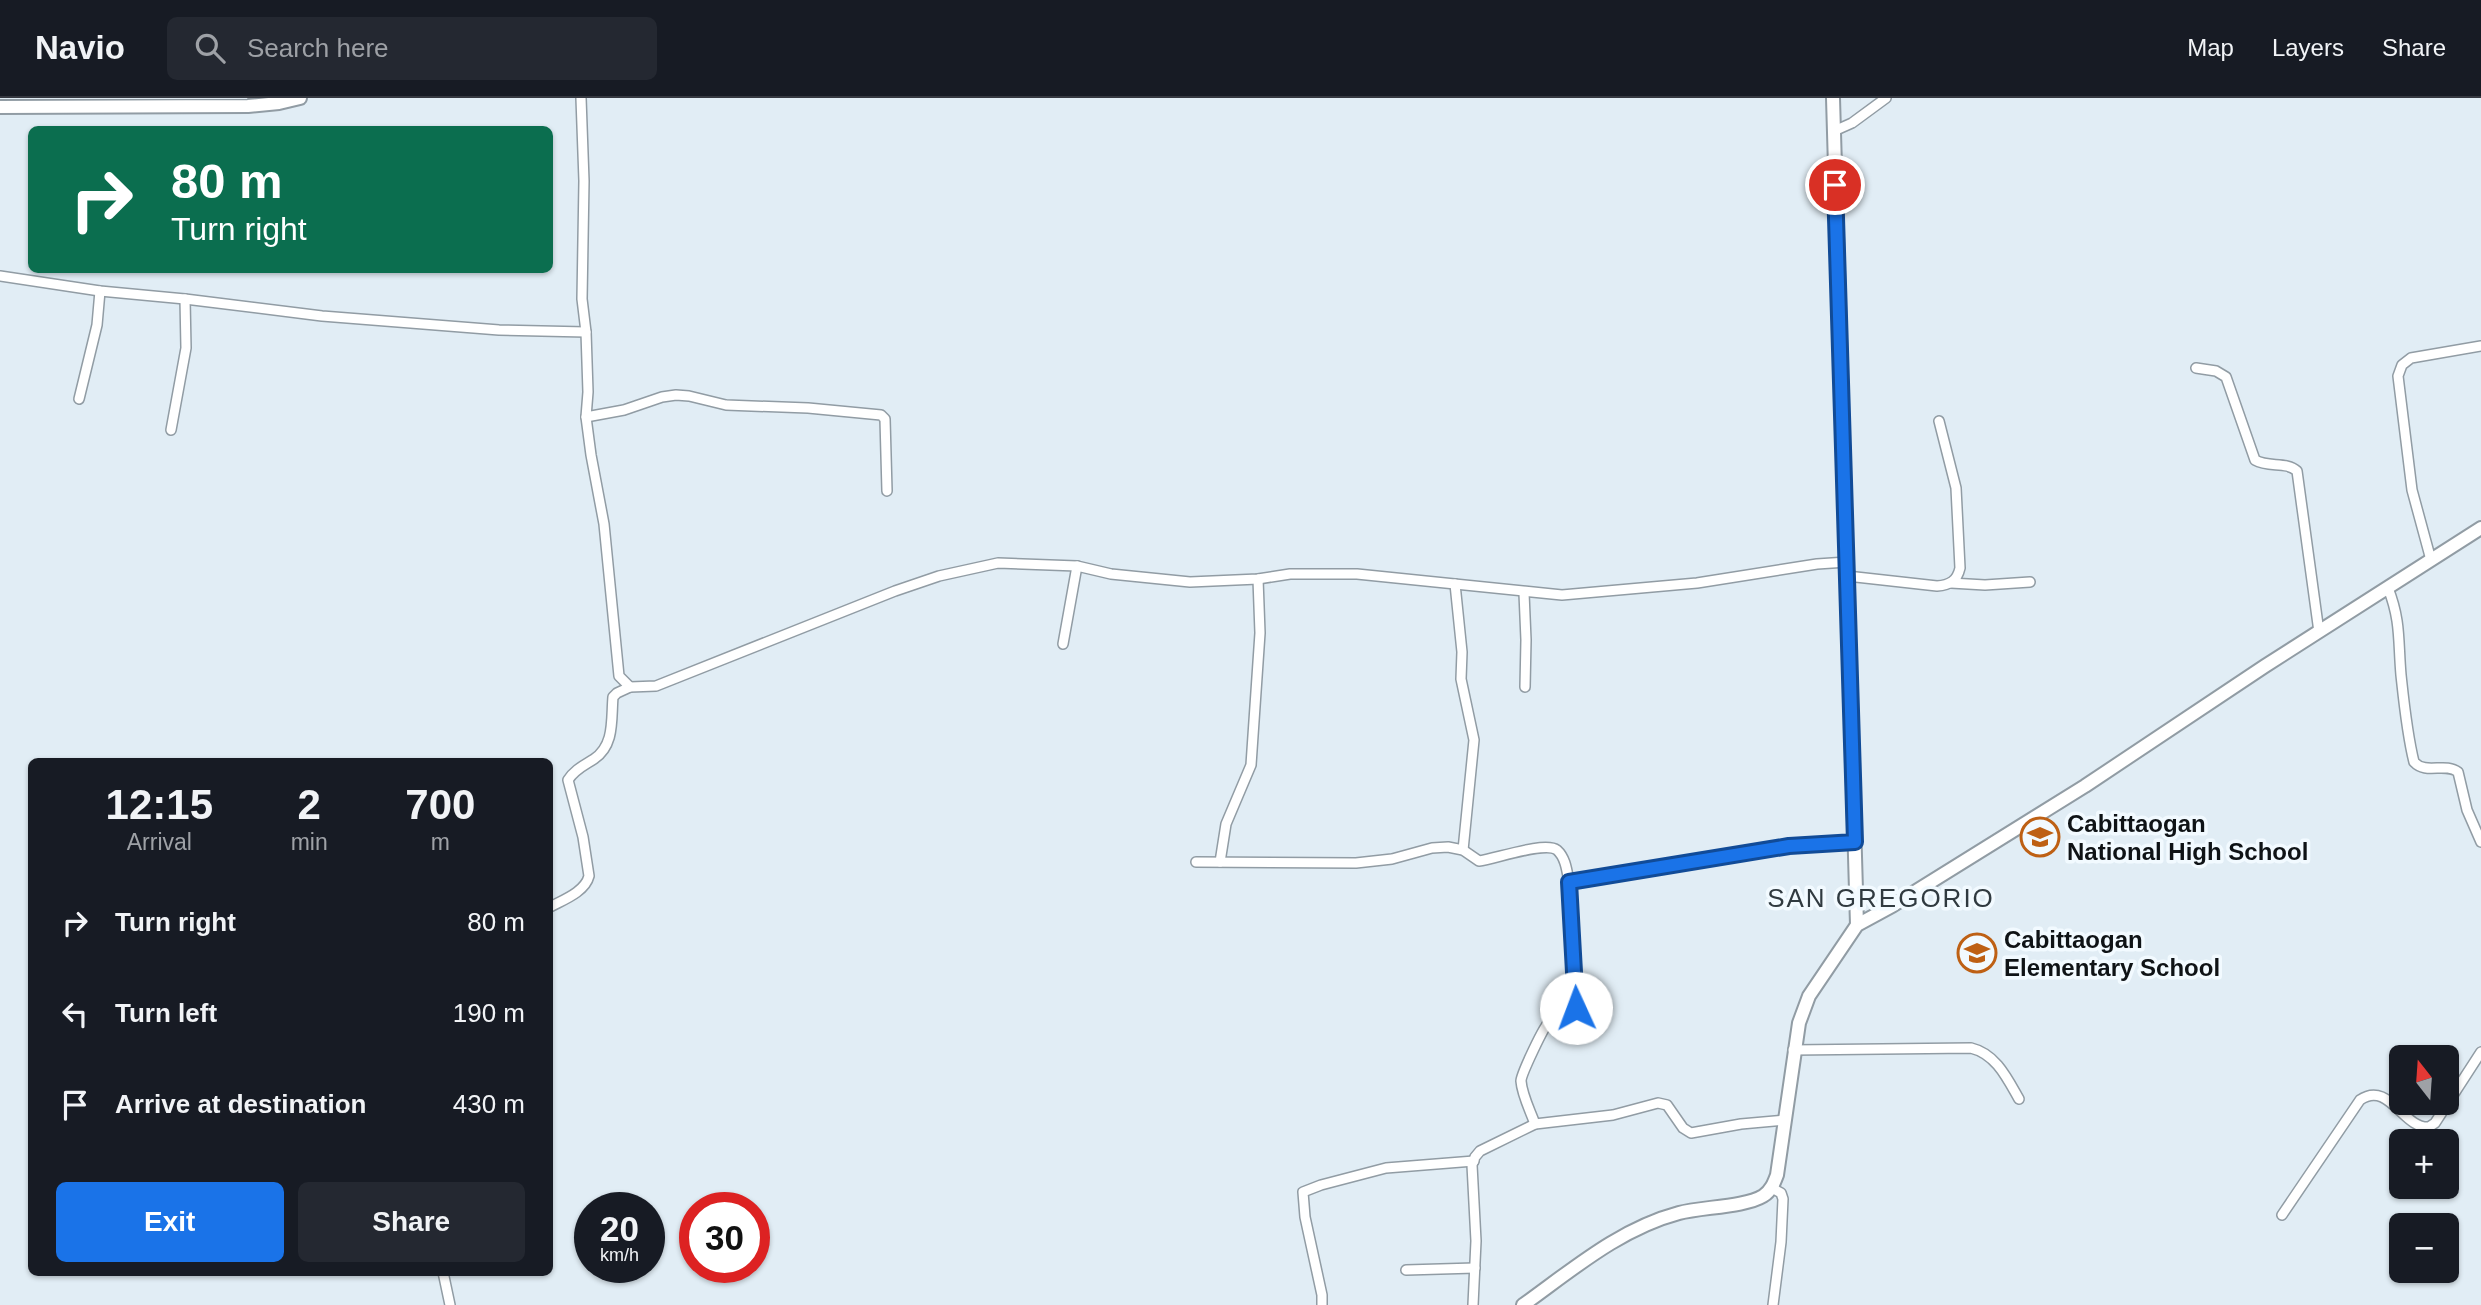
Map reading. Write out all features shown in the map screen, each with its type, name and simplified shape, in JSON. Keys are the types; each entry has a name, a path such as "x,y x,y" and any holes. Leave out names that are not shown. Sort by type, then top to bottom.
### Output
{"street":[{"path":"0,107 248,106 300,98"},
{"path":"581,98 584,181 581,253 588,392 586,416 604,524 619,676 630,687"},
{"path":"1833,98 1857,925"},
{"path":"1834,131 1852,123 1886,98"},
{"path":"0,276 100,291 322,316 499,330 586,332"},
{"path":"79,399 94,340 100,291"},
{"path":"170,430 186,348 186,299"},
{"path":"2431,561 2412,490 2398,376 2402,365 2412,358 2481,346"},
{"path":"2196,368 2216,371 2226,377 2255,460 2262,464 2290,466 2297,471 2319,632"},
{"path":"586,416 624,410 662,397 676,396 690,396 726,405 808,408 881,415 885,419 887,491"},
{"path":"1939,421 1956,488 1960,568 1957,578 1951,583"},
{"path":"1523,1305 1625,1233 1656,1219 1681,1212 1760,1198 1772,1188 1777,1175 1799,1023 1810,996 1857,925 2085,786 2481,527"},
{"path":"553,906 588,882 583,837 568,780 579,768 603,753 608,745 613,697 617,693 630,687 656,686 939,576 998,564 1077,566 1111,574 1190,582 1258,579 1290,573 1334,573 1562,596 1728,580 1793,567 1847,562"},
{"path":"1063,644 1077,566"},
{"path":"1847,576 1937,586 1951,583 2029,582"},
{"path":"1220,862 1226,824 1251,765 1260,633 1258,579"},
{"path":"1455,584 1462,652 1461,679 1474,740 1463,850"},
{"path":"2388,589 2400,626 2402,682 2414,762 2421,768 2452,768 2458,772 2467,810 2481,842"},
{"path":"1524,593 1525,687"},
{"path":"1569,882 1789,846 1855,842"},
{"path":"1196,862 1356,863 1392,859 1432,848 1448,847 1463,850 1479,861 1539,848 1553,848 1562,857 1569,882 1576,1008 1571,1014 1554,1019 1544,1027 1522,1073 1522,1085 1535,1124"},
{"path":"1793,1050 1971,1048 1993,1059 2019,1099"},
{"path":"2282,1215 2360,1100 2370,1094 2383,1097 2419,1126 2429,1128 2435,1124 2481,1052"},
{"path":"1473,1305 1474,1161 1480,1151 1535,1124 1613,1115 1658,1103 1667,1105 1685,1130 1691,1133 1785,1120"},
{"path":"1322,1305 1303,1192 1386,1168 1474,1161"},
{"path":"1772,1188 1781,1193 1783,1199 1773,1305"},
{"path":"1406,1270 1475,1268"},
{"path":"444,1276 450,1305"}],"place":[{"name":"Cabittaogan National High School","path":"2040,837"},
{"name":"Cabittaogan Elementary School","path":"1977,953"}],"district":[{"name":"SAN GREGORIO","path":"1881,898"}],"route":[{"path":"1576,1008 1569,882 1760,850 1855,842 1835,185"}]}
